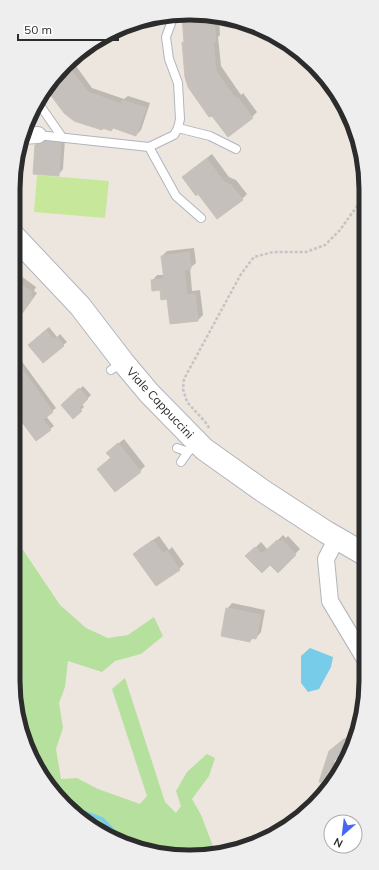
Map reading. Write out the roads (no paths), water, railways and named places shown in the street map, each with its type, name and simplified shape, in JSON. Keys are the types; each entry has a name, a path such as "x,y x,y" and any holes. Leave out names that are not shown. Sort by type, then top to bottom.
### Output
{"main road":[{"name":"Viale Cappuccini","path":"20,242 80,306 117,366 149,393 191,448 359,551"}],"street":[{"path":"29,136 38,135"},
{"path":"337,538 326,559 330,601 359,649"}],"lane":[{"path":"38,135 149,147 174,136 180,119 178,83 169,59 166,37 172,21"},
{"path":"41,108 62,138"},
{"path":"178,128 210,136 236,149"},
{"path":"149,147 176,196 201,218"},
{"path":"181,462 191,448"}],"water":[{"path":"310,648 333,657 331,667 319,689 308,692 301,683 301,656"}],"waterway":[{"path":"82,812 102,819 116,833"}]}
